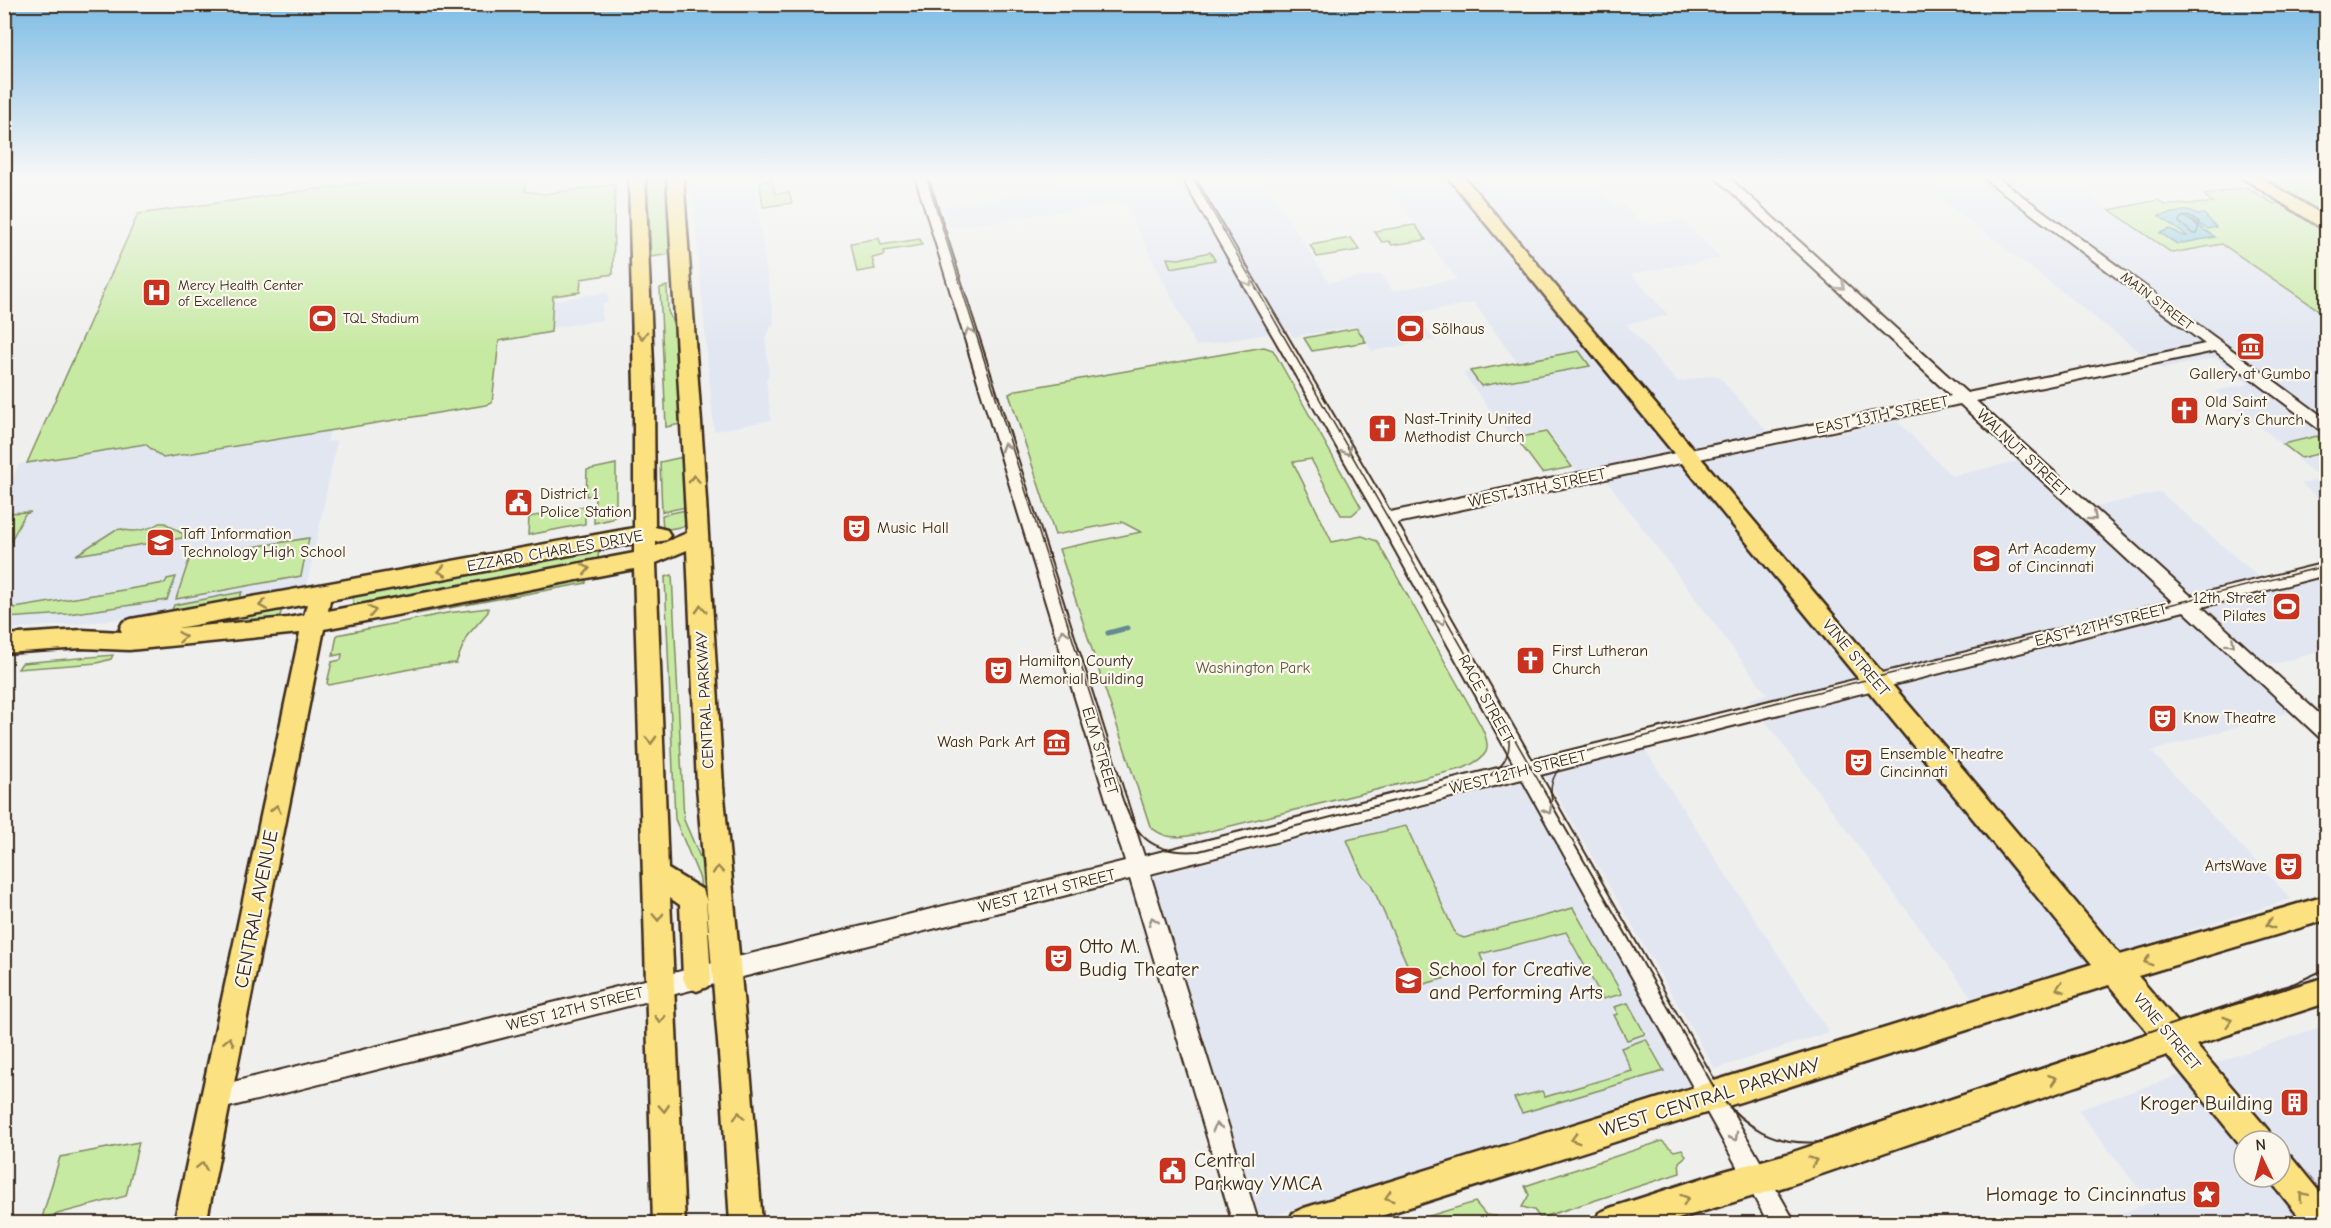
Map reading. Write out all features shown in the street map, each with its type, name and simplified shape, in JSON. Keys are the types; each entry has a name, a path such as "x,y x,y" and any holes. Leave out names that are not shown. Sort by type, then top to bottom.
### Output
{"main road":[{"path":"639,233 644,396 644,534 669,1224"},
{"name":"CENTRAL PARKWAY","path":"678,233 710,786 746,1224"},
{"name":"VINE STREET","path":"1503,233 2248,1129"},
{"name":"EZZARD CHARLES DRIVE","path":"82,639 644,534 697,537"},
{"name":"EZZARD CHARLES DRIVE","path":"4,644 82,639 129,641 315,623 645,559 697,537"},
{"name":"CENTRAL AVENUE","path":"190,1224 320,593"},
{"path":"656,875 693,899 696,978"},
{"name":"WEST CENTRAL PARKWAY","path":"1304,1224 2115,970 2326,908"},
{"path":"1610,1224 1787,1170 2172,1039 2326,990"},
{"path":"2292,1183 2326,1224"}],"street":[{"name":"ELM STREET","path":"939,233 1246,1224"},
{"name":"RACE STREET","path":"1220,233 1386,519 1525,770 1783,1224"},
{"name":"WALNUT STREET","path":"1783,233 2326,731"},
{"name":"MAIN STREET","path":"2065,233 2326,426"},
{"name":"EAST 13TH STREET","path":"1687,455 2217,346"},
{"name":"WEST 13TH STREET","path":"1386,519 1687,455"},
{"name":"EAST 12TH STREET","path":"1876,682 2326,569"},
{"name":"WEST 12TH STREET","path":"217,1098 1876,682"}],"shaded area":[{"path":"696,233 761,233 774,323 765,337 769,374 766,379 771,420 714,431"},
{"path":"1140,233 1297,233 1329,282 1381,274 1393,291 1457,279 1422,233 1696,233 1721,258 1631,274 1668,315 1626,324 1677,382 1715,375 1722,380 1766,430 1775,446 1897,421 1952,476 2032,458 2087,509 2160,492 2268,585 2326,571 2326,650 2260,668 2304,708 2151,751 2291,899 1972,998 1749,699 1767,694 1607,481 1587,485 1546,430 1510,437 1463,373 1517,362 1474,303 1416,313 1434,340 1372,351 1356,326 1293,337 1289,330 1196,346"},
{"path":"1986,233 2144,233 2172,253 2222,244 2326,315 2326,444 2317,436 2282,444 2215,391 2249,384 2216,358 2162,369"},
{"path":"608,292 608,303 602,305 602,320 551,328 553,301"},
{"name":"Taft Information Technology High School","path":"330,430 327,442 337,441 306,590 193,611 67,625 5,629 5,495 19,464 145,444 163,458"},
{"path":"2326,452 2326,504 2301,484 2322,479 2297,459"},
{"path":"1643,747 1829,1032 1715,1069 1544,773"},
{"name":"School for Creative and Performing Arts","path":"1522,782 1693,1084 1258,1220 1150,877"},
{"path":"2326,1025 2326,1223 2094,1223 2150,1203 2078,1110"}],"green space":[{"name":"TQL Stadium","path":"129,233 614,233 613,274 581,279 580,292 553,296 551,332 499,341 492,403 163,458 145,444 27,463"},
{"path":"650,233 670,233 671,254 651,257"},
{"path":"1376,233 1421,233 1426,240 1392,245 1389,241 1382,242"},
{"path":"2144,233 2326,233 2326,315 2222,244 2172,253"},
{"path":"879,238 881,245 920,239 922,245 884,251 885,255 872,258 875,269 857,272 851,243"},
{"path":"1351,238 1360,250 1317,257 1310,245"},
{"path":"1210,252 1215,260 1171,268 1167,258 1179,259"},
{"path":"667,286 668,311 676,331 681,424 666,427 660,288"},
{"path":"1357,328 1366,342 1312,351 1304,338"},
{"name":"Washington Park","path":"1264,347 1273,350 1361,507 1352,515 1341,515 1311,459 1293,462 1332,542 1362,536 1377,541 1481,726 1487,747 1483,756 1464,768 1194,835 1170,836 1150,826 1059,549 1141,532 1122,522 1055,535 1009,394 1017,390"},
{"path":"1579,351 1590,366 1481,386 1470,371"},
{"path":"1546,432 1572,467 1542,473 1516,438"},
{"path":"2317,436 2326,444 2326,452 2301,458 2283,444"},
{"path":"683,457 686,507 662,512 660,462"},
{"path":"616,464 616,516 594,523 595,495 586,496 587,470"},
{"path":"585,506 585,524 528,535 529,517"},
{"path":"686,510 685,526 663,530 662,515"},
{"path":"31,512 25,514 5,552 5,513"},
{"path":"165,523 183,534 182,538 76,555 115,530 141,530"},
{"path":"309,538 301,576 176,599 189,560 196,556"},
{"path":"599,546 598,559 352,607 354,593"},
{"path":"672,575 684,820 708,876 712,947 704,949 700,879 675,819 665,577"},
{"path":"176,577 167,600 68,614 5,618 11,605 15,608 165,583 167,579"},
{"path":"586,578 586,583 416,614 416,611"},
{"path":"242,592 239,600 172,610 174,605"},
{"path":"283,606 279,619 155,631"},
{"path":"488,608 488,612 467,636 456,663 431,665 329,685 327,683 332,662 341,660 342,654 333,656 337,635 447,613"},
{"path":"113,655 111,659 97,663 18,669 22,663"},
{"path":"1406,826 1456,935 1464,938 1573,908 1622,994 1603,999 1566,932 1480,954 1485,967 1417,986 1371,884 1362,875 1347,840"},
{"path":"1628,1003 1645,1034 1627,1040 1614,1015 1618,1014 1614,1007"},
{"path":"1646,1039 1664,1071 1522,1113 1514,1098 1542,1091 1545,1097 1632,1071 1621,1048"},
{"path":"1662,1141 1674,1151 1682,1149 1686,1156 1679,1162 1680,1173 1540,1218 1534,1210 1522,1207 1529,1195 1525,1186"},
{"path":"139,1142 126,1196 42,1218 60,1157"},
{"path":"1475,1202 1486,1215 1496,1216 1488,1223 1406,1223"}],"water":[{"path":"2160,233 2187,236 2183,233 2209,233 2215,237 2177,244"}],"waterway":[{"path":"1108,633 1127,628"}],"tram line":[{"path":"944,233 1121,792"},
{"path":"1225,233 1530,766"},
{"path":"1530,766 2326,566"},
{"path":"1490,775 1504,762 1509,745 1508,732"},
{"path":"1551,792 1556,773 1570,758"},
{"path":"1427,792 1530,766"},
{"path":"1530,766 1545,792"},
{"path":"1120,791 1131,820 1146,839 1168,850 1182,851 1199,851 1433,791"},
{"path":"1544,791 1718,1094 1750,1125 1788,1141 1819,1142 2295,983 2326,969"},
{"path":"1551,792 1552,801"}],"place":[{"name":"Mercy Health Center of Excellence","path":"157,293"},
{"name":"TQL Stadium","path":"322,318"},
{"name":"Sölhaus","path":"1411,329"},
{"name":"Gallery at Gumbo","path":"2250,346"},
{"name":"Old Saint Mary’s Church","path":"2184,411"},
{"name":"Nast-Trinity United Methodist Church","path":"1383,428"},
{"name":"District 1 Police Station","path":"519,503"},
{"name":"Music Hall","path":"856,528"},
{"name":"Taft Information Technology High School","path":"160,543"},
{"name":"Art Academy of Cincinnati","path":"1987,558"},
{"name":"12th Street Pilates","path":"2287,607"},
{"name":"First Lutheran Church","path":"1531,660"},
{"name":"Hamilton County Memorial Building","path":"998,670"},
{"name":"Know Theatre","path":"2162,718"},
{"name":"Wash Park Art","path":"1056,742"},
{"name":"Ensemble Theatre Cincinnati","path":"1859,763"},
{"name":"ArtsWave","path":"2288,866"},
{"name":"Otto M. Budig Theater","path":"1058,958"},
{"name":"School for Creative and Performing Arts","path":"1408,980"},
{"name":"Kroger Building","path":"2294,1103"},
{"name":"Central Parkway YMCA","path":"1173,1171"},
{"name":"Homage to Cincinnatus","path":"2207,1194"}]}
